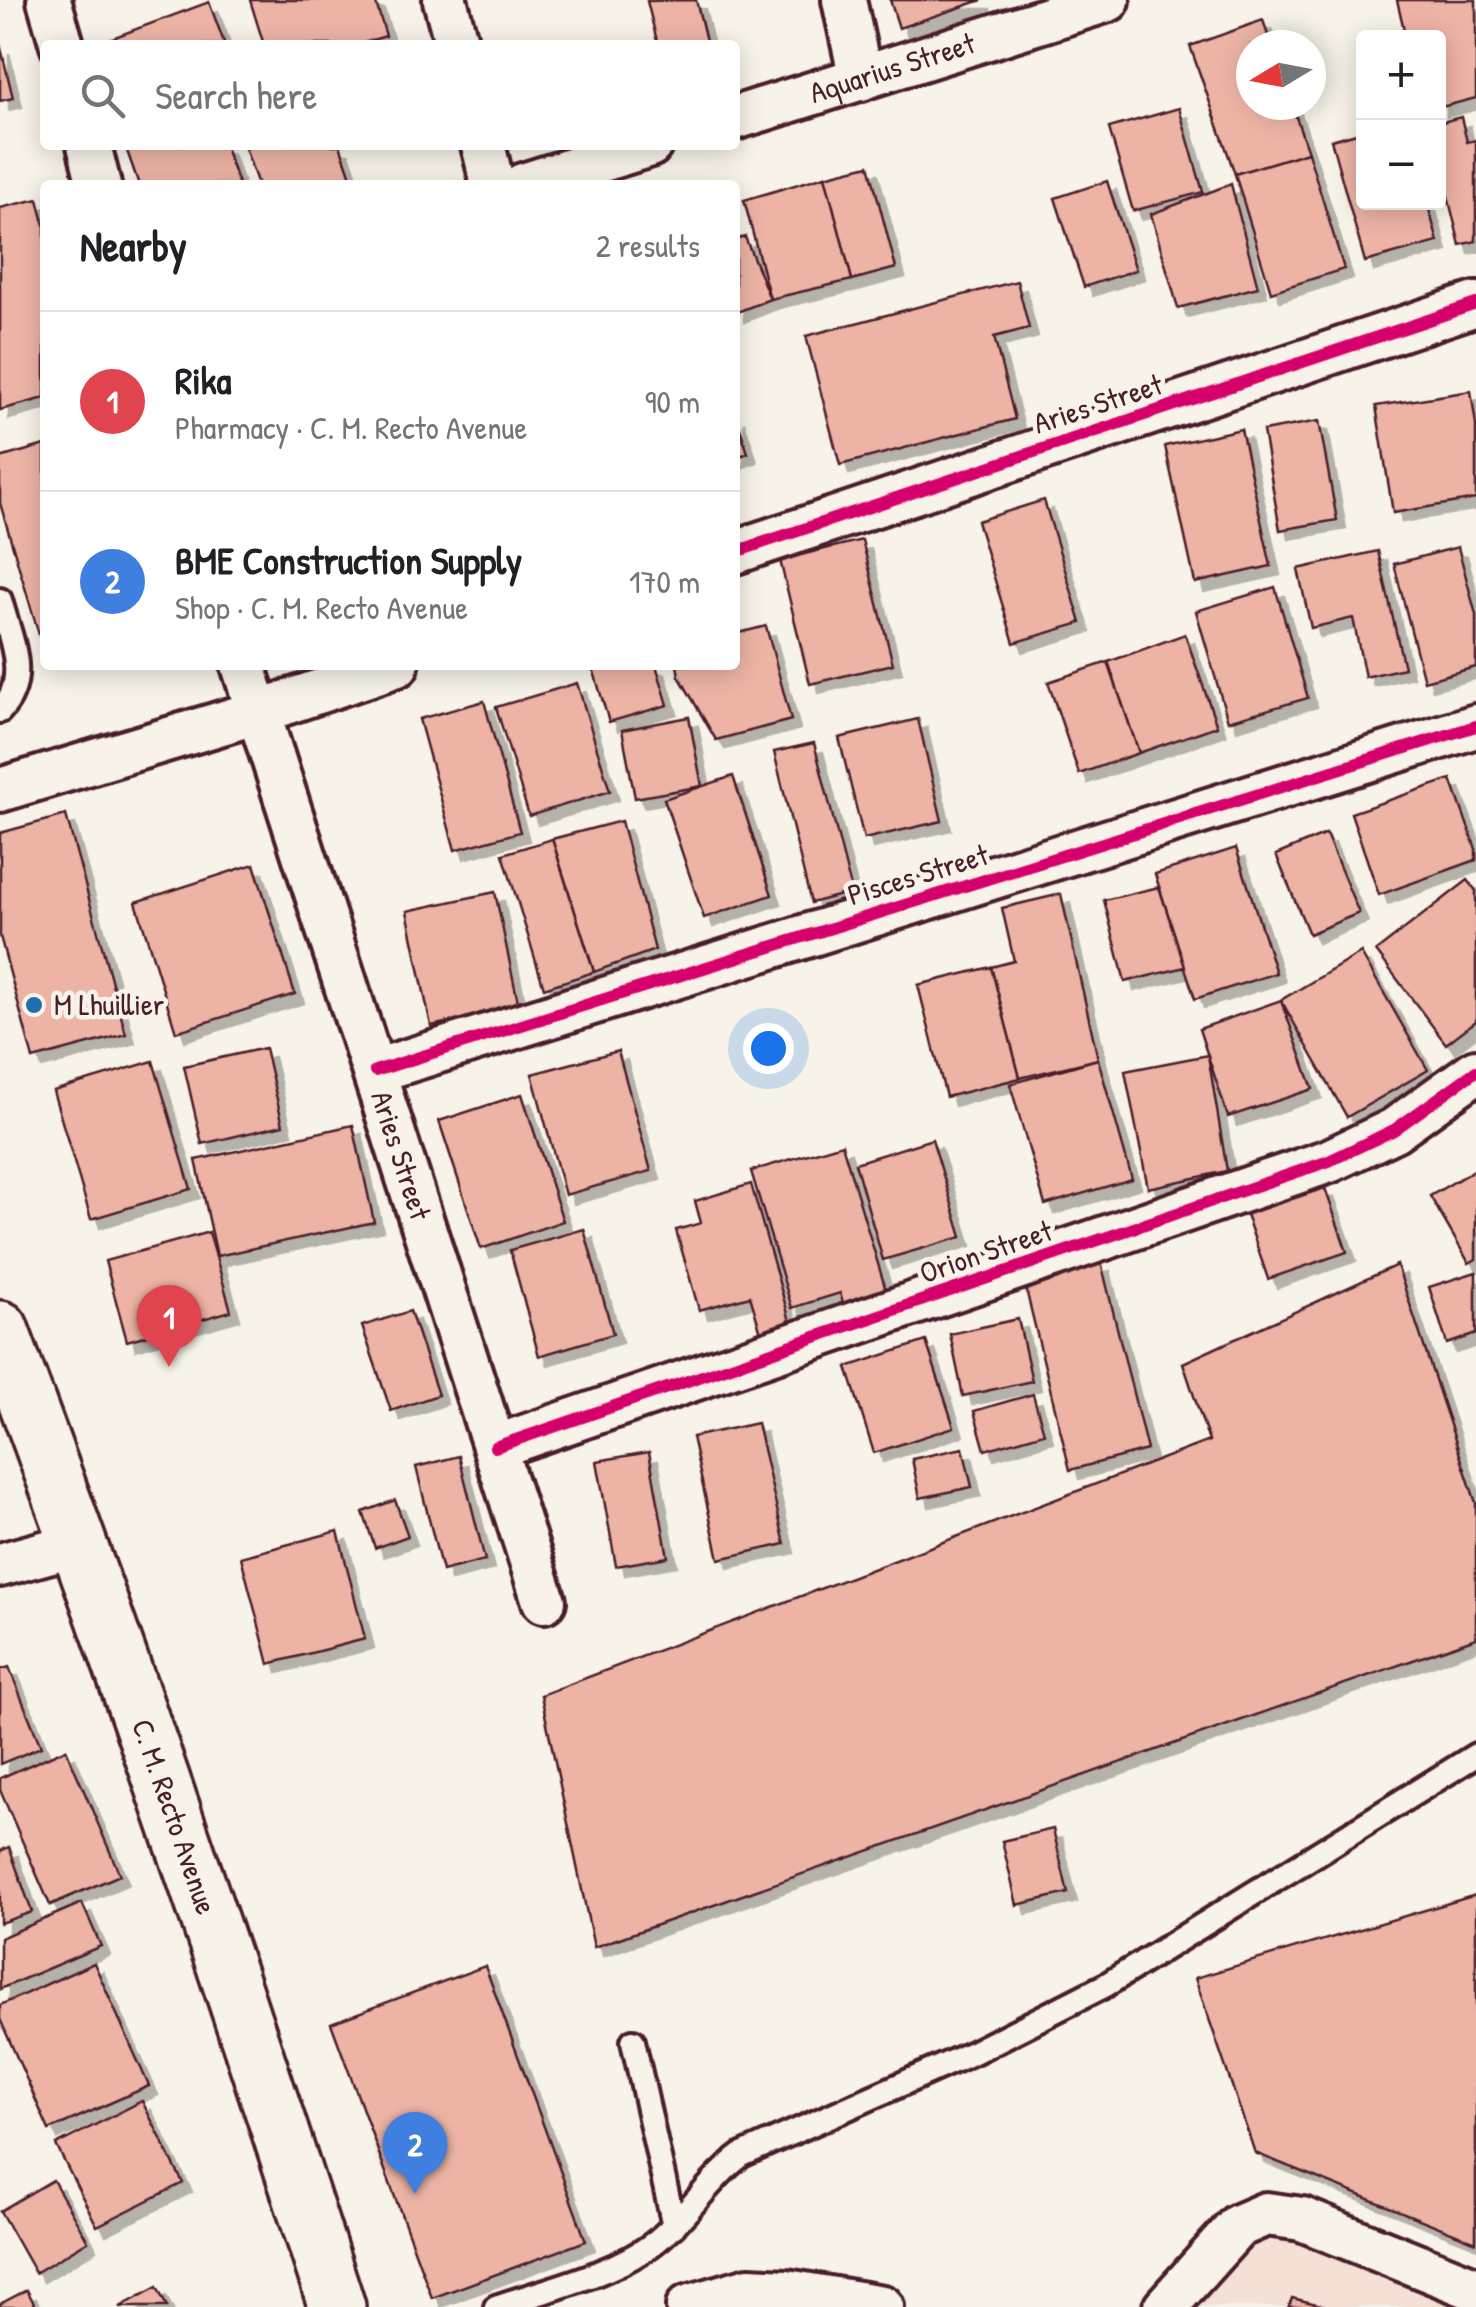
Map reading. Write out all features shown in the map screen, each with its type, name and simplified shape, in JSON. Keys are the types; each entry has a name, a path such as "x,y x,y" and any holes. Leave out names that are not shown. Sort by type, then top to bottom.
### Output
{"highway":[{"name":"C. M. Recto Avenue","path":"0,1329 80,1543 338,2307"}],"street":[{"path":"50,0 61,40"},
{"path":"445,0 456,40"},
{"path":"844,0 862,78"},
{"name":"Aquarius Street","path":"740,116 1108,0"},
{"path":"90,150 99,180"},
{"path":"484,150 492,180"},
{"path":"540,180 634,150"},
{"name":"Aries Street","path":"740,550 1476,304"},
{"name":"Aries Street","path":"245,670 544,1601"},
{"path":"0,790 382,670"},
{"name":"Pisces Street","path":"376,1072 1476,726"},
{"name":"Orion Street","path":"495,1447 1329,1160 1394,1130 1476,1071"},
{"path":"0,1565 80,1543"},
{"path":"1165,2307 1238,2226 1266,2214 1302,2218 1476,2289"},
{"path":"688,2307 749,2289 882,2307"}],"lane":[{"path":"0,600 18,668 14,696 0,711"},
{"path":"496,2307 620,2263 652,2245 674,2226 725,2167 742,2155 974,2052 1106,1985 1476,1755"},
{"path":"633,2040 674,2226"}],"shaded area":[{"path":"1289,2231 1476,2307 1199,2307 1248,2248"}],"building":[{"path":"250,0 375,0 386,36 373,40 262,40"},
{"path":"696,0 706,40 657,40 647,1"},
{"path":"890,0 982,0 899,28"},
{"path":"1397,0 1476,0 1476,98 1446,106 1446,30 1404,30"},
{"path":"209,2 223,40 107,40"},
{"path":"1263,20 1266,30 1236,30 1236,120 1297,120 1308,152 1235,174 1190,46"},
{"path":"0,44 13,98 0,101"},
{"path":"1179,108 1203,192 1133,211 1109,128"},
{"path":"1461,117 1467,142 1476,140 1476,241 1460,245 1446,188 1446,121"},
{"path":"1356,133 1356,210 1429,210 1438,242 1365,262 1331,140"},
{"path":"127,150 226,150 237,180 137,180"},
{"path":"246,150 342,150 352,180 256,180"},
{"path":"1308,152 1344,269 1271,292 1235,174"},
{"path":"869,165 896,268 852,280 825,176"},
{"path":"825,176 852,280 770,299 744,200"},
{"path":"1107,181 1136,270 1084,287 1055,198"},
{"path":"1231,184 1258,287 1178,308 1151,214"},
{"path":"38,199 40,207 40,399 0,410 0,208"},
{"path":"745,237 770,299 740,311 740,238"},
{"path":"1017,281 1029,328 994,337 1015,419 840,465 806,336"},
{"path":"1471,391 1476,425 1476,499 1393,513 1376,406"},
{"path":"1319,421 1337,520 1280,530 1263,431"},
{"path":"740,428 748,453 740,456"},
{"path":"1241,429 1271,566 1195,583 1165,446"},
{"path":"40,446 40,638 0,503 0,458"},
{"path":"1044,500 1081,623 1014,643 977,521"},
{"path":"862,540 893,664 810,684 780,560"},
{"path":"1458,547 1476,615 1476,667 1424,681 1394,564"},
{"path":"1378,551 1404,668 1365,677 1353,618 1311,628 1298,569"},
{"path":"1275,587 1308,698 1228,721 1196,611"},
{"path":"766,626 791,720 716,740 678,670 740,670 740,633"},
{"path":"1185,634 1217,726 1139,753 1108,662"},
{"path":"1108,662 1139,753 1079,774 1048,682"},
{"path":"593,670 658,670 668,705 609,722"},
{"path":"577,683 610,791 529,816 496,707"},
{"path":"484,701 520,832 455,850 419,719"},
{"path":"689,717 702,786 635,798 622,730"},
{"path":"918,719 942,821 864,839 839,738"},
{"path":"814,743 852,892 811,903 774,752"},
{"path":"733,776 772,895 704,918 664,799"},
{"path":"1451,779 1476,849 1476,860 1379,895 1351,813"},
{"path":"66,815 126,1034 33,1059 0,936 0,833"},
{"path":"621,821 655,950 594,972 552,839"},
{"path":"1326,834 1359,913 1309,934 1276,855"},
{"path":"552,839 594,972 544,988 503,854"},
{"path":"1236,848 1276,973 1195,999 1155,874"},
{"path":"254,864 295,994 176,1032 136,902"},
{"path":"1468,880 1476,891 1476,1021 1446,1044 1376,951"},
{"path":"1159,887 1185,967 1125,982 1104,900"},
{"path":"495,892 519,1007 431,1026 407,911"},
{"path":"1061,894 1098,1059 1020,1078 991,967 1014,961 1002,908"},
{"path":"1361,953 1428,1070 1347,1117 1281,1000"},
{"path":"991,967 1020,1078 946,1097 918,985"},
{"path":"1281,1000 1313,1089 1228,1117 1199,1029"},
{"path":"265,1048 283,1125 202,1144 184,1066"},
{"path":"618,1051 651,1171 565,1195 532,1074"},
{"path":"1208,1055 1227,1171 1148,1188 1125,1071"},
{"path":"1098,1059 1132,1179 1045,1205 1010,1084"},
{"path":"153,1061 191,1189 91,1219 53,1091"},
{"path":"522,1094 563,1221 481,1249 439,1121"},
{"path":"353,1125 374,1222 217,1256 196,1160"},
{"path":"932,1139 962,1237 883,1260 855,1163"},
{"path":"842,1144 888,1297 845,1310 840,1293 792,1308 751,1171"},
{"path":"1476,1169 1476,1259 1469,1263 1430,1196"},
{"path":"751,1184 792,1328 762,1336 750,1296 699,1310 676,1230 701,1223 695,1201"},
{"path":"1325,1188 1347,1252 1268,1279 1246,1214"},
{"path":"584,1229 613,1334 539,1356 510,1250"},
{"path":"209,1232 231,1311 127,1341 105,1261"},
{"path":"1101,1262 1147,1450 1070,1470 1024,1281"},
{"path":"1397,1265 1476,1503 1476,1638 594,1947 541,1695 1209,1441 1183,1363"},
{"path":"1476,1272 1476,1334 1447,1344 1429,1287"},
{"path":"410,1311 438,1395 391,1411 362,1326"},
{"path":"1018,1319 1032,1381 963,1396 950,1334"},
{"path":"926,1341 954,1427 874,1453 847,1367"},
{"path":"1033,1394 1044,1433 985,1450 974,1411"},
{"path":"757,1423 785,1544 719,1559 692,1437"},
{"path":"963,1448 972,1487 920,1498 912,1459"},
{"path":"649,1452 668,1557 616,1566 597,1461"},
{"path":"459,1456 485,1560 442,1571 416,1467"},
{"path":"395,1500 408,1536 375,1548 363,1512"},
{"path":"338,1531 365,1639 269,1664 241,1557"},
{"path":"9,1667 41,1747 0,1764 0,1670"},
{"path":"66,1749 120,1875 50,1905 0,1790 0,1778"},
{"path":"1053,1829 1068,1893 1017,1905 1002,1841"},
{"path":"9,1847 32,1912 0,1923 0,1851"},
{"path":"1476,1895 1476,2242 1255,2153 1195,1978"},
{"path":"82,1903 101,1946 0,1989 0,1938"},
{"path":"94,1963 149,2086 49,2130 0,2019 0,2005"},
{"path":"485,1966 586,2241 432,2298 331,2023"},
{"path":"142,2101 183,2183 97,2226 56,2145"},
{"path":"53,2180 88,2241 35,2273 0,2211"},
{"path":"157,2287 167,2307 120,2307"},
{"path":"27,2290 36,2307 0,2307 0,2304"},
{"path":"1292,2298 1329,2307 1289,2307"}],"cycle path":[{"path":"740,550 1476,304"},
{"path":"375,1071 1476,726"},
{"path":"495,1447 1329,1161 1394,1130 1476,1071"}],"place":[{"name":"M Lhuillier","path":"34,1005"},
{"name":"Rika","path":"169,1367"},
{"name":"BME Construction Supply","path":"415,2194"}]}
